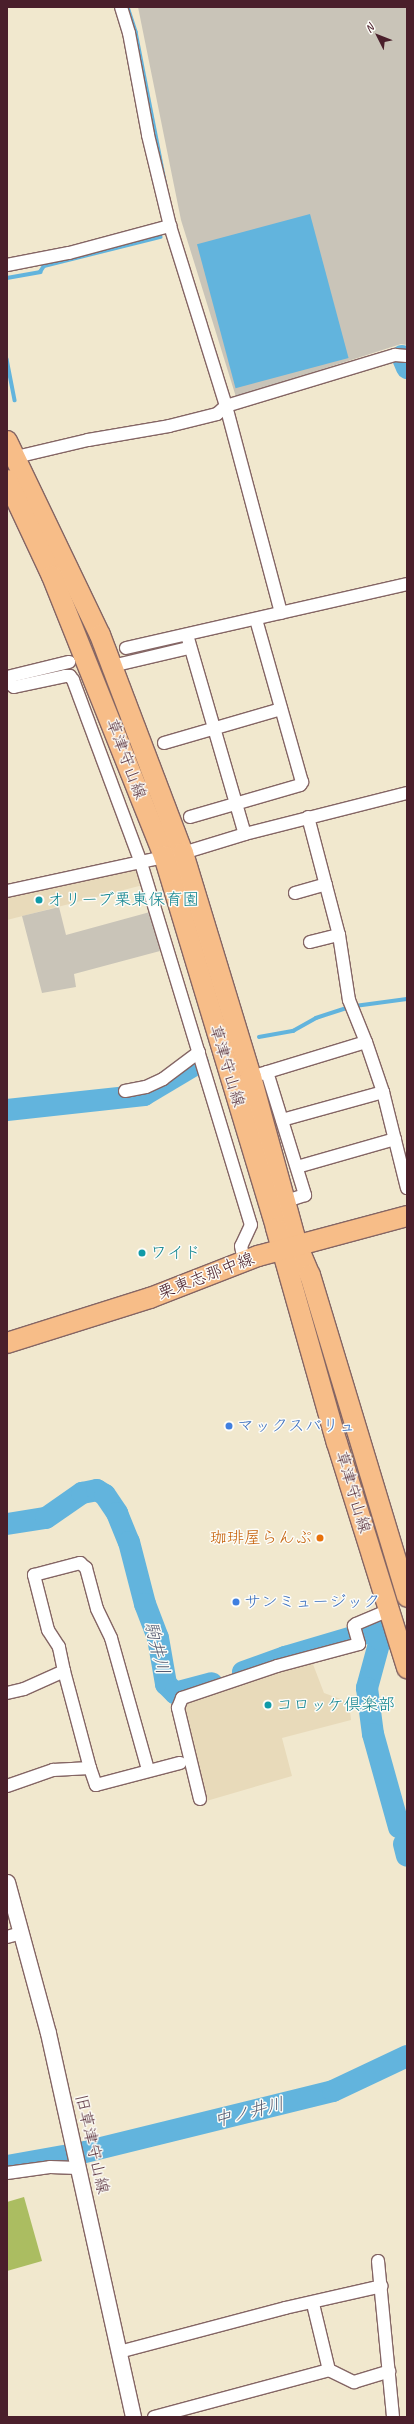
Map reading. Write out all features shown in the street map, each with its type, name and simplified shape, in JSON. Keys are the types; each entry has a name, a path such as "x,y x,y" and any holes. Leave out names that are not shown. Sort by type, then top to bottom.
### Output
{"main road":[{"name":"草津守山線","path":"11,449 112,666 173,855 289,1247 390,1614 407,1668"},
{"name":"草津守山線","path":"7,480 52,576 173,855 259,1075 284,1202 289,1247 310,1275 407,1597"},
{"name":"栗東志那中線","path":"7,1343 150,1298 244,1262 289,1247 407,1216"}],"street":[{"path":"121,7 129,33 148,135 170,226 226,406 281,613"},
{"path":"7,265 68,253 170,226"},
{"path":"11,449 88,440 169,426 217,414 226,406 395,355 407,356"},
{"path":"126,648 407,584"},
{"path":"190,817 300,785 302,782 256,619"},
{"path":"187,635 189,648 245,834"},
{"path":"112,666 189,648"},
{"path":"7,677 69,662"},
{"path":"7,681 14,687 64,676 70,676 73,680 141,863 251,1225 241,1246 244,1262"},
{"path":"164,742 281,709"},
{"path":"7,891 141,863 308,817 407,793"},
{"path":"308,817 339,935 349,1000 366,1042 383,1092 407,1188"},
{"path":"295,893 326,884"},
{"path":"310,942 339,935"},
{"path":"284,1202 305,1195 282,1120 259,1075 366,1042"},
{"path":"125,1091 146,1087 163,1079 199,1052"},
{"path":"282,1120 383,1092"},
{"path":"297,1167 395,1138"},
{"path":"148,1770 111,1638 97,1609 86,1568 80,1563 34,1575 48,1630 59,1647 90,1768 96,1785 148,1770 180,1763"},
{"path":"200,1799 178,1708 182,1698 277,1666 359,1644 356,1624 390,1614"},
{"path":"7,1694 24,1689 64,1671"},
{"path":"7,1786 53,1770 90,1768"},
{"name":"旧草津守山線","path":"7,1882 14,1935 48,2033 133,2417"},
{"path":"7,2173 50,2167 78,2168"},
{"path":"378,2261 382,2286 393,2417"},
{"path":"119,2352 285,2308 313,2304 382,2286"},
{"path":"313,2304 329,2370"},
{"path":"154,2417 329,2370 354,2382 389,2371"}],"shaded area":[{"path":"138,7 407,7 407,345 401,344 236,397 181,220"},
{"path":"139,869 143,885 7,920 7,897"},
{"path":"59,907 66,935 150,912 160,951 74,974 76,987 42,993 22,916"},
{"path":"311,1659 324,1693 349,1702 351,1720 282,1738 292,1776 203,1802 183,1708 186,1700"}],"green space":[{"path":"24,2197 42,2261 7,2271 7,2202"}],"water":[{"path":"310,214 349,358 236,388 197,244"}],"waterway":[{"path":"128,7 136,32 166,186"},
{"path":"7,278 40,272 44,266 160,237"},
{"path":"402,356 407,368"},
{"path":"7,359 15,400"},
{"path":"355,1006 407,999"},
{"path":"259,1037 293,1031 316,1018 349,1007"},
{"path":"7,1110 144,1095 198,1063"},
{"name":"駒井川","path":"7,1524 46,1518 82,1493 97,1490 105,1495 117,1513 129,1542 145,1604 158,1638 166,1684 175,1693 212,1683"},
{"name":"駒井川","path":"243,1672 285,1657 377,1630 380,1640"},
{"name":"中ノ井川","path":"380,1640 367,1688 373,1734 399,1827"},
{"name":"中ノ井川","path":"404,1844 407,1856"},
{"name":"中ノ井川","path":"85,2152 333,2091 407,2056"},
{"name":"中ノ井川","path":"7,2166 63,2156"}],"tunnel":[{"path":"69,662 126,648"}],"place":[{"name":"オリーブ栗東保育園","path":"39,900"},
{"name":"ワイド","path":"142,1253"},
{"name":"マックスバリュ","path":"229,1426"},
{"name":"珈琲屋らんぷ","path":"320,1538"},
{"name":"サンミュージック","path":"236,1602"},
{"name":"コロッケ倶楽部","path":"268,1705"}]}
